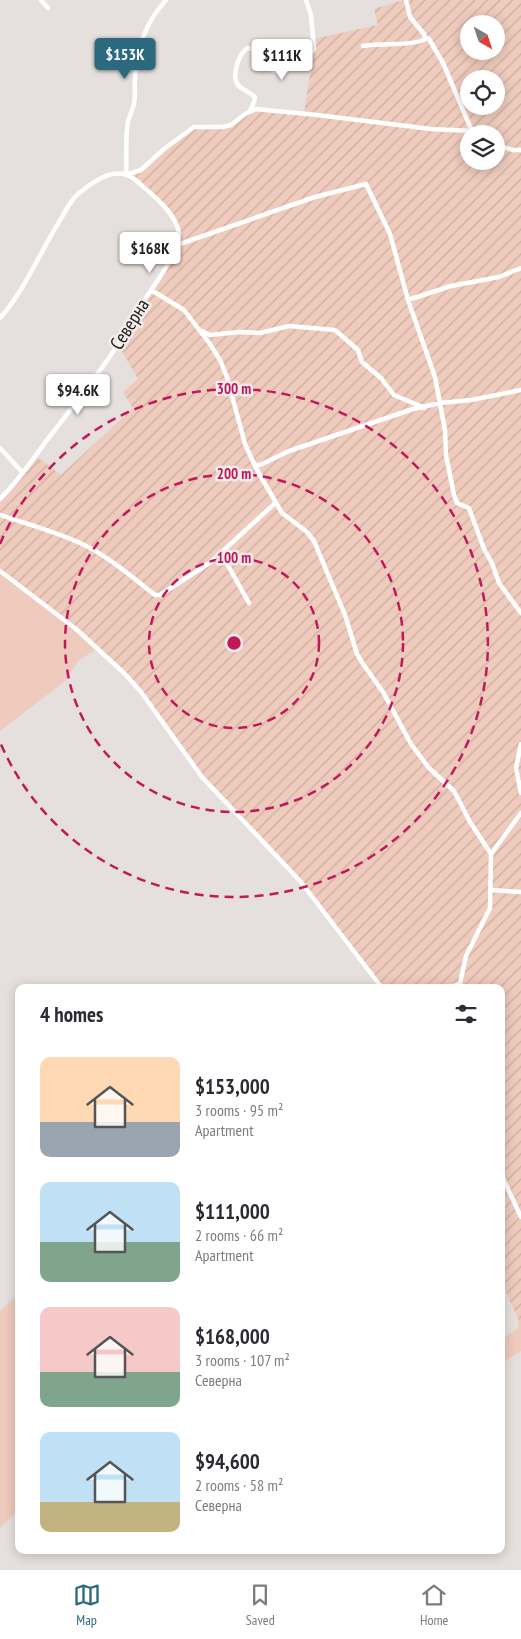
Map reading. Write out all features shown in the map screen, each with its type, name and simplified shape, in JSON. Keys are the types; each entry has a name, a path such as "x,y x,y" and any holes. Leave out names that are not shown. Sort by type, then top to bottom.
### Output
{"street":[{"path":"41,0 48,8"},
{"path":"126,174 127,131 135,102 137,53 143,33 152,16 166,0"},
{"path":"0,318 12,305 53,230 72,201 95,182 112,173 126,174 141,170 164,149 194,127 222,127 231,125 250,110 255,97 238,85 236,80 236,72 243,51 247,48 252,49 273,71 279,72 302,61 314,49 311,15 306,0"},
{"path":"406,0 410,17 435,48 443,63 469,125"},
{"path":"363,46 418,42 424,40 425,37"},
{"path":"250,110 256,109 460,130"},
{"path":"505,148 521,150"},
{"path":"126,174 135,179 172,215 179,235 177,244"},
{"path":"177,244 315,197 366,184 390,234 408,300 422,343 430,360 445,430 446,455 454,494 458,503 469,508 499,583 521,613"},
{"name":"Северна","path":"0,499 14,486 82,396 118,344 126,327 173,256 177,244"},
{"path":"408,300 451,286 499,277 521,268"},
{"path":"151,290 184,310 210,344 224,369 245,444 282,513 307,532 314,541 346,615 357,654 362,664 382,692 417,752 429,768 454,791 480,839 491,854"},
{"path":"201,331 210,335 239,332 260,333 289,326 335,330 358,350 362,362 381,378 394,395 425,408"},
{"path":"255,465 260,465 289,451 413,409 425,408 440,403 490,397 521,390"},
{"path":"0,448 23,473"},
{"path":"0,515 54,532 82,544 122,570 155,596 181,583 221,553 275,503"},
{"path":"221,553 249,603"},
{"path":"0,572 76,629 125,674 141,692 202,777 301,882 379,984"},
{"path":"521,744 516,768 521,793"},
{"path":"459,984 466,956 490,908 491,854 521,813"},
{"path":"491,890 521,892"},
{"path":"505,1182 521,1216"}],"shaded area":[{"path":"404,0 521,0 521,1326 505,1289 505,984 380,984 317,902 202,777 141,692 98,648 33,596 15,586 0,574 0,499 36,456 61,475 133,408 123,392 138,379 118,344 126,327 173,255 179,235 172,215 135,179 126,175 141,170 194,127 222,127 239,120 250,111 304,113 314,49 313,39 378,25 374,9"},
{"path":"0,571 98,648 78,661 65,681 0,731"},
{"path":"15,1297 15,1514 0,1528 0,1311"},
{"path":"518,1319 521,1326 521,1351 505,1361 505,1337 518,1328"}]}
